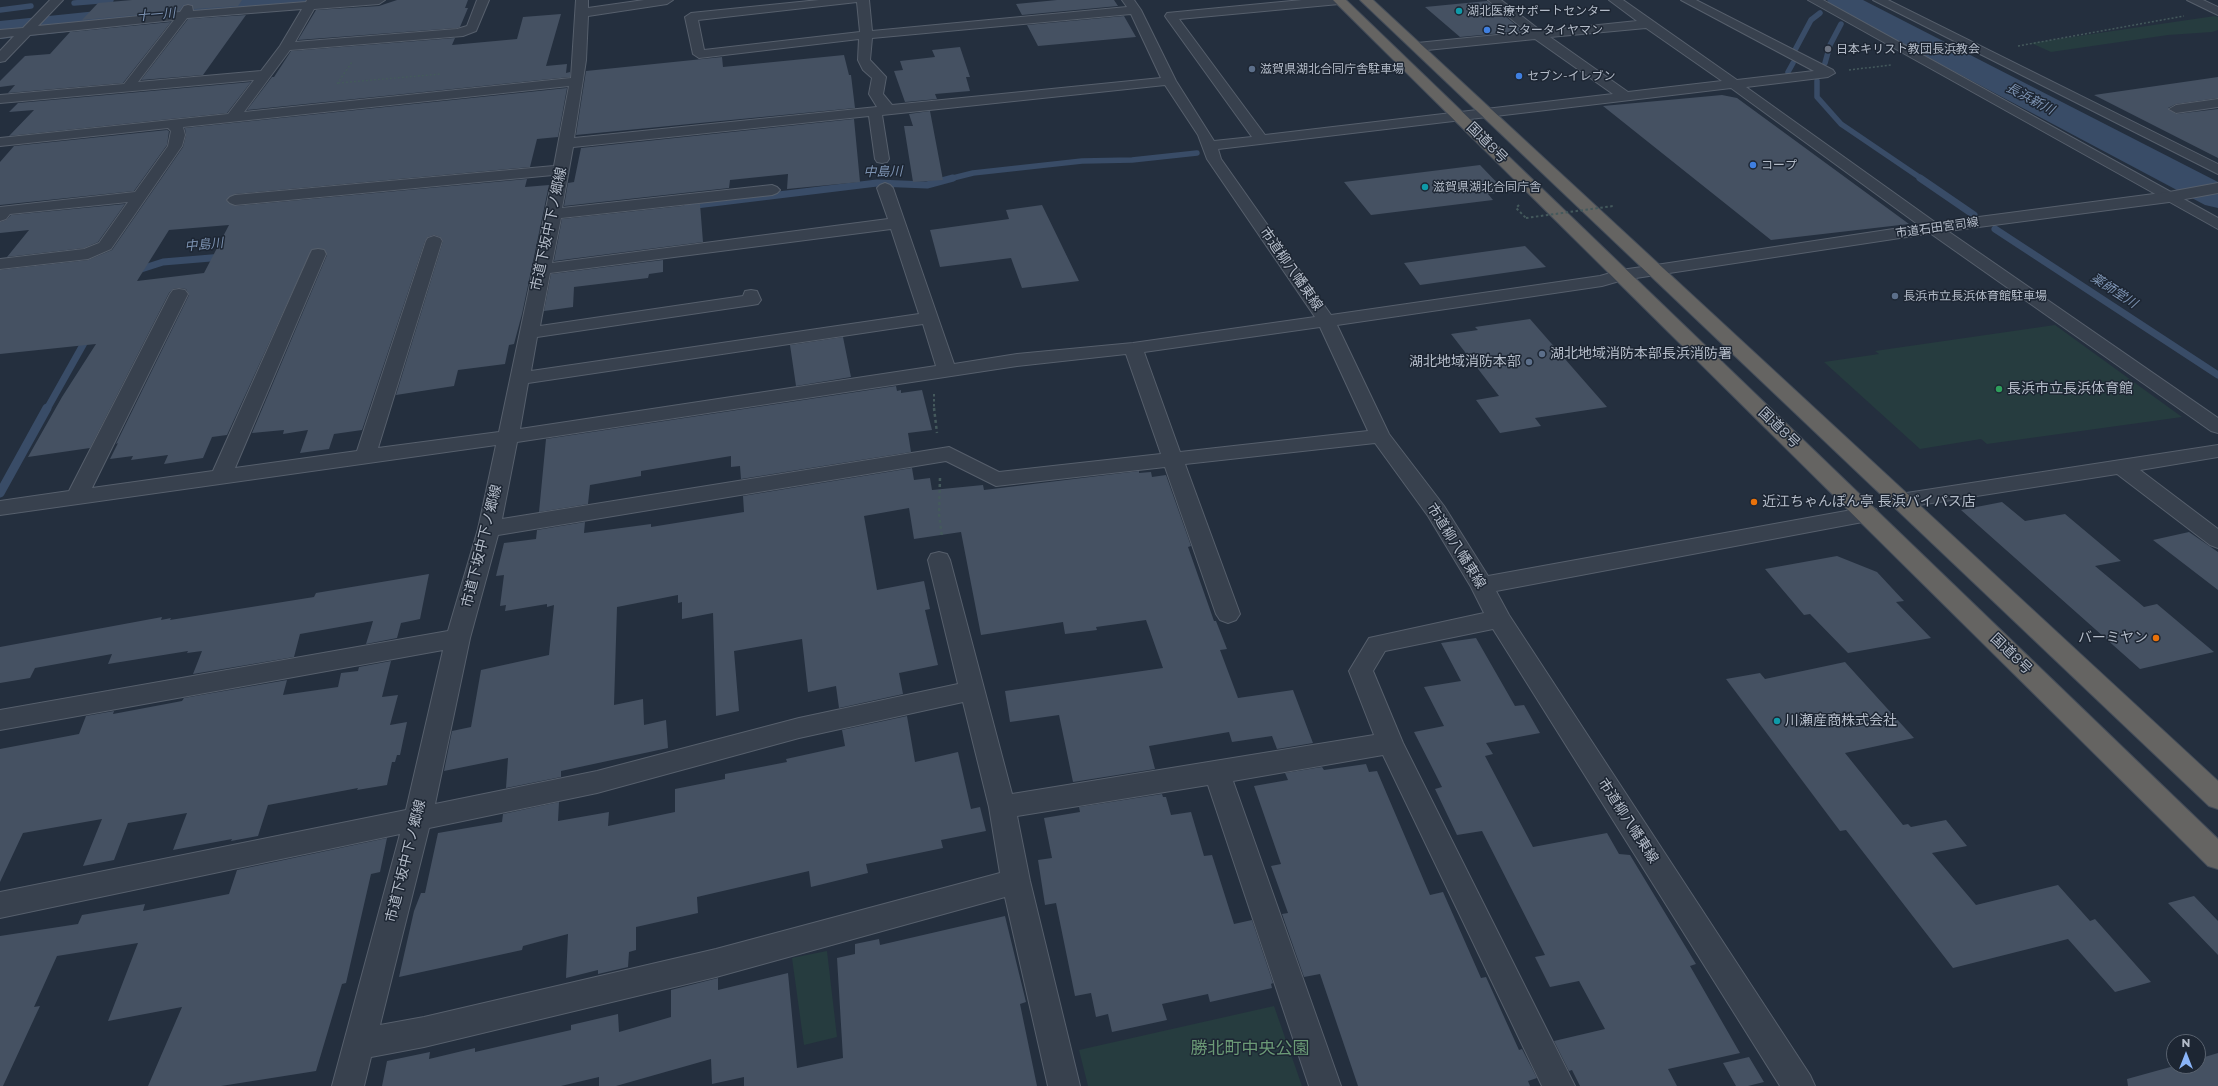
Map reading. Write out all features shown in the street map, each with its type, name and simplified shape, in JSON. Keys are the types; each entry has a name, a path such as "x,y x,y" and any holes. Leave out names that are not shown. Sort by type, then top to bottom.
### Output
{"highway":[{"name":"国道8号","path":"1339,0 1460,116 2218,857"},
{"name":"国道8号","path":"1366,0 2218,798"}],"street":[{"path":"0,58 57,0"},
{"path":"0,34 30,27 188,9 379,0"},
{"path":"286,47 459,33 472,28 483,0"},
{"path":"582,7 667,0"},
{"path":"853,0 691,17 699,54 1131,5"},
{"path":"862,0 866,35 864,60 868,67 879,77 876,94 882,104 890,111"},
{"path":"1261,139 1171,16 1339,0"},
{"path":"1494,0 1538,35 1628,98"},
{"path":"1615,0 1933,228 2218,427"},
{"path":"1686,0 1828,73"},
{"path":"1814,0 1924,61 2175,195 2218,224"},
{"path":"1879,0 2218,170"},
{"path":"2193,0 2217,11"},
{"path":"233,117 286,47 311,3"},
{"name":"市道柳八幡東線","path":"1131,5 1169,81 1210,146 1214,159 1326,321 1380,436 1436,511 1482,585 1499,619 1799,1086"},
{"name":"市道下坂中下ノ郷線","path":"348,1086 418,818 458,638 489,529 506,437 552,221 578,81 582,7"},
{"path":"128,87 188,9"},
{"path":"1417,47 1647,24"},
{"path":"1210,146 1486,113 1628,98 1828,73"},
{"path":"0,99 264,75"},
{"path":"0,142 173,125 323,107 578,81"},
{"path":"566,143 890,111 1169,81"},
{"path":"2176,109 2218,103"},
{"path":"875,112 882,159"},
{"path":"0,264 88,254 105,246 175,146 178,130 173,125"},
{"path":"235,200 562,170"},
{"path":"885,188 947,370"},
{"name":"市道石田宮司線","path":"1,510 77,497 366,455 506,437 947,370 1017,360 1133,348 1602,281 1621,275 1933,228 2218,188"},
{"path":"552,221 772,190"},
{"path":"0,216 5,210 140,196"},
{"path":"541,269 897,223"},
{"path":"366,455 434,241"},
{"path":"221,476 318,254"},
{"path":"77,497 179,294"},
{"path":"528,333 752,300 751,295"},
{"path":"518,379 930,318"},
{"path":"1133,348 1228,614"},
{"path":"489,529 949,454 996,479 1380,436"},
{"path":"1900,501 2218,451"},
{"path":"2122,467 2218,540"},
{"path":"1482,585 1868,514"},
{"path":"939,560 971,691 1002,807 1016,881 1064,1086"},
{"path":"1499,619 1377,644 1361,670 1390,743 1559,1086"},
{"path":"0,720 458,638"},
{"path":"0,905 597,782 799,728 971,691"},
{"path":"1002,807 1217,773 1390,743"},
{"path":"1217,773 1325,1086"},
{"path":"360,1044 424,1032 716,963 1016,881"}],"path":[{"path":"1985,52 2217,11"},
{"path":"323,107 365,41"},
{"path":"1828,73 1924,61"},
{"path":"1516,208 1526,218 1613,206"}],"green space":[{"path":"2215,16 2218,17 2218,30 2212,32 2168,35 2051,52 2031,43"},
{"name":"長浜市立長浜体育館","path":"2055,325 2182,417 1987,444 1981,439 1920,449 1824,362 1879,354 1875,351"},
{"path":"827,951 837,1037 804,1045 792,958"},
{"name":"勝北町中央公園","path":"1274,1006 1302,1086 1088,1086 1079,1050"}],"building":[{"path":"132,0 242,0 238,6 194,9 192,5 188,4 183,5 179,11 82,20 98,3"},
{"path":"397,0 468,0 465,8 468,8 460,27 457,28 298,40 316,10 379,6"},
{"path":"1057,0 1114,0 1118,6 1022,15 1016,4"},
{"path":"1487,1 1523,31 1460,37 1425,7"},
{"path":"561,14 546,66 567,64 566,73 570,72 570,77 247,110 272,77 274,77 291,51 455,38 452,45 517,39 523,17"},
{"path":"246,15 203,75 141,80 188,19"},
{"path":"1124,16 1136,37 1038,46 1027,25"},
{"path":"171,22 123,83 8,93 15,85 0,87 0,81 25,56 50,54 70,32"},
{"path":"960,47 970,77 966,77 970,91 935,94 937,99 905,102 894,71 903,70 900,61 935,57 932,50"},
{"path":"844,55 849,75 851,75 855,108 576,135 586,71 722,57 723,67"},
{"path":"2218,77 2218,98 2176,104 2168,108 2176,114 2218,109 2218,158 2094,95"},
{"path":"251,82 227,113 9,136 34,110 9,112 18,103"},
{"path":"567,88 558,137 537,139 530,167 235,194 226,200 235,206 527,179 525,187 549,185 522,314 514,344 509,345 505,364 458,370 454,386 396,395 443,241 440,237 434,235 428,237 425,241 362,430 334,434 329,449 300,453 308,430 283,434 284,430 252,433 327,255 324,249 312,249 227,435 212,437 203,458 164,464 168,455 131,460 133,456 110,459 189,295 186,289 179,288 173,289 169,293 90,448 28,457 62,397 96,344 0,354 0,270 88,260 112,250 183,147 186,135 185,128","holes":["229,225 204,273 137,281 169,230"]},
{"name":"コープ","path":"1722,95 1737,98 1909,224 1771,240 1603,106"},
{"path":"930,111 943,180 913,182 904,126 913,126 909,114"},
{"path":"854,119 860,182 787,189 788,174 730,180 729,188 564,206 568,183 574,182 581,148"},
{"path":"169,131 167,145 134,191 0,205 0,162 14,146"},
{"name":"滋賀県湖北合同庁舎","path":"1480,165 1506,192 1488,194 1493,200 1371,215 1344,182"},
{"path":"125,204 98,242 84,248 7,257 29,230 0,233 0,222 6,220 11,215"},
{"path":"700,204 703,242 554,261 562,219"},
{"path":"1042,205 1079,281 1022,288 1011,258 940,267 930,230 1009,219 1006,210"},
{"path":"1525,246 1546,267 1420,285 1404,263"},
{"path":"663,260 663,272 649,274 648,278 574,287 573,307 544,311 551,274"},
{"path":"1530,319 1607,407 1535,418 1541,426 1500,433 1476,400 1499,396 1451,334 1478,330 1475,327"},
{"path":"843,337 851,377 796,386 790,345"},
{"path":"896,386 897,391 901,390 901,393 922,390 932,430 908,433 911,452 741,479 740,466 731,467 731,456 641,471 641,476 590,485 588,504 539,512 546,439"},
{"path":"912,468 914,480 930,478 932,490 983,485 984,490 1139,471 1139,473 1151,472 1152,477 1166,475 1191,546 1188,547 1214,621 1216,621 1227,649 1220,650 1238,698 1293,690 1313,743 1277,749 1272,736 1232,742 1229,732 1149,746 1155,769 1073,782 1059,715 1010,722 1005,691 1163,668 1146,620 1096,627 1097,630 1065,634 1063,622 981,635 961,532 914,539 909,508 864,516 877,590 924,581 930,609 925,610 938,665 899,673 903,694 839,708 836,686 808,692 802,639 734,651 739,711 716,716 713,613 682,619 682,602 678,603 678,595 617,607 614,705 643,699 644,725 666,720 668,748 561,771 561,777 506,788 508,758 444,771 452,731 471,727 481,670 549,655 554,605 547,607 547,604 505,611 506,605 500,606 504,575 496,576 504,543 536,539 537,530 585,522 584,533 651,524 651,527 744,512 743,496"},
{"path":"2002,502 2025,521 2065,514 2121,561 2095,566 2144,607 2157,604 2214,652 2140,669 1961,510"},
{"path":"2189,532 2218,552 2218,590 2153,540"},
{"path":"1837,556 1877,572 1904,601 1896,602 1931,638 1848,653 1810,614 1804,615 1765,569"},
{"path":"429,574 420,619 401,623 397,638 366,644 373,621 300,634 294,657 193,674 202,651 187,653 188,651 108,664 112,654 35,668 30,678 0,683 0,647 162,617 161,620 171,618 170,620 314,597 316,593"},
{"path":"1476,638 1515,706 1524,705 1540,733 1486,743 1493,754 1485,756 1533,847 1607,833 1619,854 1630,855 1696,964 1690,966 1740,1053 1668,1069 1677,1086 1580,1086 1572,1070 1569,1071 1554,1041 1605,1029 1579,981 1550,987 1535,957 1545,955 1482,831 1457,835 1435,789 1442,787 1414,732 1444,726 1424,687 1461,681 1441,643"},
{"path":"391,661 382,697 398,695 390,725 407,722 400,755 397,755 395,762 392,762 387,785 357,790 358,788 268,805 258,836 231,841 232,839 173,850 187,813 128,823 114,860 83,866 102,819 23,833 0,882 0,749 79,734 86,716 114,711 113,714 182,701 184,698 287,680 283,695 338,687 341,673 358,671 359,667"},
{"path":"1845,662 1914,738 1845,753 1903,825 1908,824 1911,827 1946,820 1967,846 1932,853 1976,905 2058,885 2090,921 2095,919 2151,982 2115,992 2068,939 1953,968 1846,830 1840,831 1726,679 1760,673 1765,679"},
{"path":"907,716 915,762 958,752 971,809 980,807 986,831 941,840 943,848 866,864 868,873 811,887 809,871 697,897 698,913 636,927 636,950 629,952 628,967 598,974 598,970 566,978 568,934 523,946 522,950 399,977 414,911 421,893 425,893 438,833 502,822 503,814 559,802 558,821 609,812 608,826 675,812 675,789 725,779 725,774 787,762 786,759 845,746 842,730"},
{"path":"1366,764 1369,772 1377,771 1430,895 1443,892 1481,978 1486,977 1519,1050 1522,1049 1537,1078 1528,1081 1530,1086 1358,1086 1320,974 1304,977 1282,914 1288,913 1271,866 1281,864 1254,786 1288,780 1285,773 1322,767 1324,770"},
{"path":"1162,794 1163,797 1166,797 1171,815 1191,812 1204,856 1212,855 1234,924 1252,920 1273,983 1271,984 1272,988 1210,1002 1208,994 1162,1004 1167,1020 1112,1032 1108,1014 1096,1017 1091,993 1075,996 1056,903 1045,905 1038,860 1052,858 1044,818 1080,812 1079,807"},
{"path":"387,838 380,872 371,874 346,983 342,984 316,1071 221,1086 148,1086 182,1007 108,1021 138,943 57,956 34,1007 40,1006 3,1086 0,1086 0,936 78,924 82,915 145,904 143,911 229,894 237,870"},
{"path":"2194,896 2218,921 2218,955 2168,903"},
{"path":"1005,916 1026,1002 1020,1004 1037,1086 744,1086 744,1077 712,1084 711,1059 616,1086 599,1086 599,1077 561,1086 382,1086 387,1061 430,1052 429,1059 475,1048 475,1052 571,1030 571,1025 618,1014 619,1032 671,1017 671,990 718,978 718,990 788,973 797,1068 843,1058 837,958 855,954 855,944 879,939 880,945"},
{"path":"2218,1053 2218,1086 2128,1086 2127,1079 2166,1068 2166,1074 2206,1074 2206,1057"},
{"path":"1749,1057 1764,1082 1748,1086 1736,1086 1723,1063"}],"waterway":[{"path":"74,3 111,0"},
{"name":"十一川","path":"0,30 210,8 311,0"},
{"name":"長浜新川","path":"1841,0 2218,197"},
{"path":"0,10 31,6"},
{"path":"1795,50 1811,20 1820,13"},
{"name":"薬師堂川","path":"1825,63 1830,45 1841,24"},
{"path":"1788,72 1793,63"},
{"name":"薬師堂川","path":"1817,81 1817,97 1841,124 1922,179"},
{"name":"中島川","path":"953,178 973,173 1082,161 1132,160 1197,153"},
{"name":"中島川","path":"688,206 877,183 927,185 953,178"},
{"name":"中島川","path":"949,179 953,178"},
{"name":"薬師堂川","path":"1920,178 1974,215"},
{"name":"薬師堂川","path":"1995,229 2218,375"},
{"name":"中島川","path":"135,271 163,262 223,257"},
{"name":"中島川","path":"47,409 88,336"},
{"name":"中島川","path":"0,493 47,408"}],"place":[{"name":"湖北医療サポートセンター","path":"1459,11"},
{"name":"ミスタータイヤマン","path":"1487,30"},
{"name":"日本キリスト教団長浜教会","path":"1828,49"},
{"name":"滋賀県湖北合同庁舎駐車場","path":"1252,69"},
{"name":"セブン-イレブン","path":"1519,76"},
{"name":"コープ","path":"1753,165"},
{"name":"滋賀県湖北合同庁舎","path":"1425,187"},
{"name":"長浜市立長浜体育館駐車場","path":"1895,296"},
{"name":"湖北地域消防本部長浜消防署","path":"1542,354"},
{"name":"湖北地域消防本部","path":"1529,362"},
{"name":"長浜市立長浜体育館","path":"1999,389"},
{"name":"近江ちゃんぽん亭 長浜バイパス店","path":"1754,502"},
{"name":"バーミヤン","path":"2156,638"},
{"name":"川瀬産商株式会社","path":"1777,721"}]}
